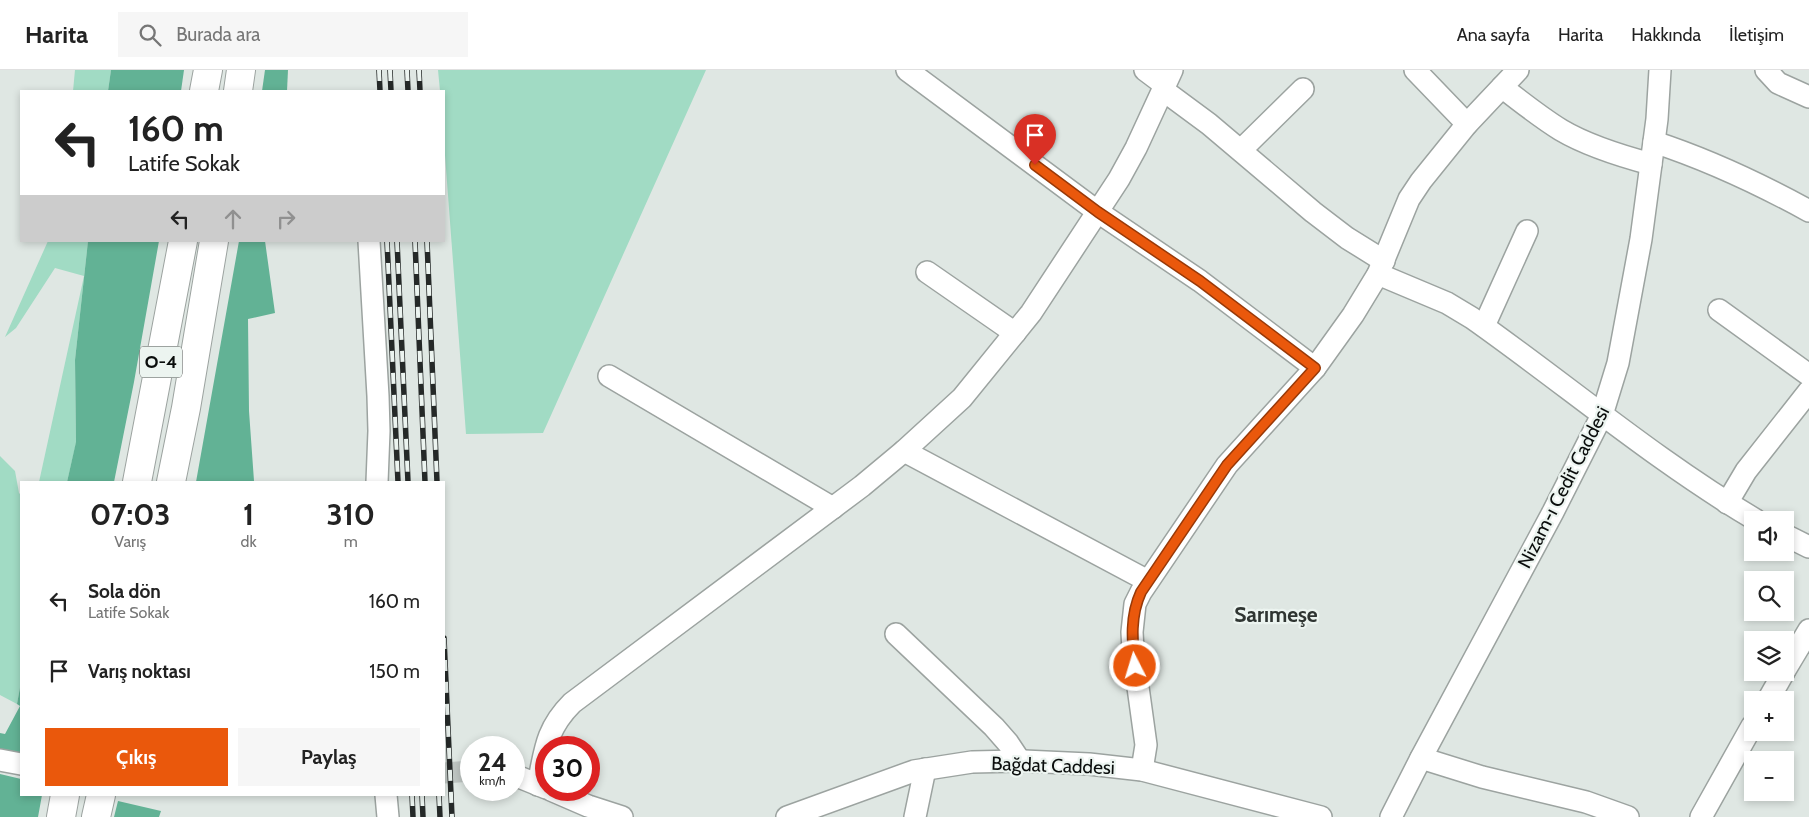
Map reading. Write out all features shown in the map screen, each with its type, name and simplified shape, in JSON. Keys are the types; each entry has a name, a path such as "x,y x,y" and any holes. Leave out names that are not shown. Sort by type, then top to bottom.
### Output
{"highway":[{"path":"204,90 208,70"},
{"path":"238,90 241,70"},
{"name":"O-4","path":"137,481 183,242"},
{"name":"O-4","path":"171,481 186,408 214,242"},
{"path":"61,817 65,796"},
{"path":"96,817 101,796"}],"street":[{"path":"907,70 1098,212 1200,281 1315,368"},
{"path":"1145,70 1167,82 1241,150 1381,267 1484,326 1602,414 1727,503 1744,513"},
{"path":"1415,70 1467,124"},
{"path":"1142,770 1146,745 1133,651 1132,632 1135,604 1148,581 1227,465 1315,368 1353,315 1381,267 1409,198 1434,163 1467,124 1518,70"},
{"name":"Nizam-ı Cedit Caddesi","path":"1391,817 1553,512 1602,414 1623,342 1641,239 1654,142 1660,70"},
{"path":"1766,70 1778,83 1809,97"},
{"path":"550,736 555,723 572,703 862,486 962,398 1031,312 1098,212 1136,148 1167,82"},
{"path":"1502,87 1563,131 1594,146 1651,164"},
{"path":"1241,150 1304,90"},
{"path":"1654,142 1697,156 1771,190 1809,211"},
{"path":"1484,326 1527,231"},
{"path":"369,242 379,414 377,481"},
{"path":"927,272 1015,332"},
{"path":"1719,310 1809,375"},
{"path":"609,376 832,508"},
{"path":"1727,503 1746,471 1809,392"},
{"path":"904,451 1148,581"},
{"path":"1794,540 1809,547"},
{"path":"1794,655 1809,630"},
{"path":"896,634 994,726 1020,761"},
{"path":"1701,817 1744,740"},
{"path":"1421,758 1482,777 1586,802 1628,817"},
{"path":"0,760 20,764"},
{"name":"Bağdat Caddesi","path":"787,817 893,778 925,769 972,762 1020,761 1089,764 1142,770 1321,817"},
{"path":"915,817 925,769"},
{"path":"386,796 388,817"},
{"path":"576,801 622,817"}],"green space":[{"path":"75,70 111,70 108,90 73,90"},
{"path":"111,70 184,70 181,90 108,90"},
{"path":"265,70 288,70 287,90 262,90"},
{"path":"438,70 706,70 543,433 466,434 445,155 445,90 440,90"},
{"path":"48,242 88,242 75,360 76,443 67,481 39,481 84,276 55,268 16,328 5,337"},
{"path":"88,242 159,242 114,481 67,481 76,442 75,360"},
{"path":"239,242 265,242 275,313 248,319 249,411 254,481 196,481"},
{"path":"0,456 15,471 20,494 20,688 17,704 0,695"},
{"path":"20,688 20,706 17,704"},
{"path":"20,706 20,756 0,753 0,733 5,734"},
{"path":"0,774 20,779 20,796 42,796 38,817 0,817"},
{"path":"118,801 161,811 159,817 114,817"}],"tunnel":[{"path":"445,773 460,772"}],"railway":[{"path":"379,70 380,90"},
{"path":"390,70 391,90"},
{"path":"407,70 408,90"},
{"path":"419,70 420,90"},
{"path":"387,242 398,481"},
{"path":"397,242 408,481"},
{"path":"415,242 425,481"},
{"path":"427,242 437,481"},
{"path":"445,660 452,817"},
{"path":"412,796 413,817"},
{"path":"422,796 423,817"},
{"path":"439,796 440,817"}],"district":[{"name":"Sarımeşe","path":"1276,615"}],"route":[{"path":"1035,165 1098,212 1200,281 1315,368 1227,465 1141,592 1135,604 1133,618 1132,632 1135,666"}]}
